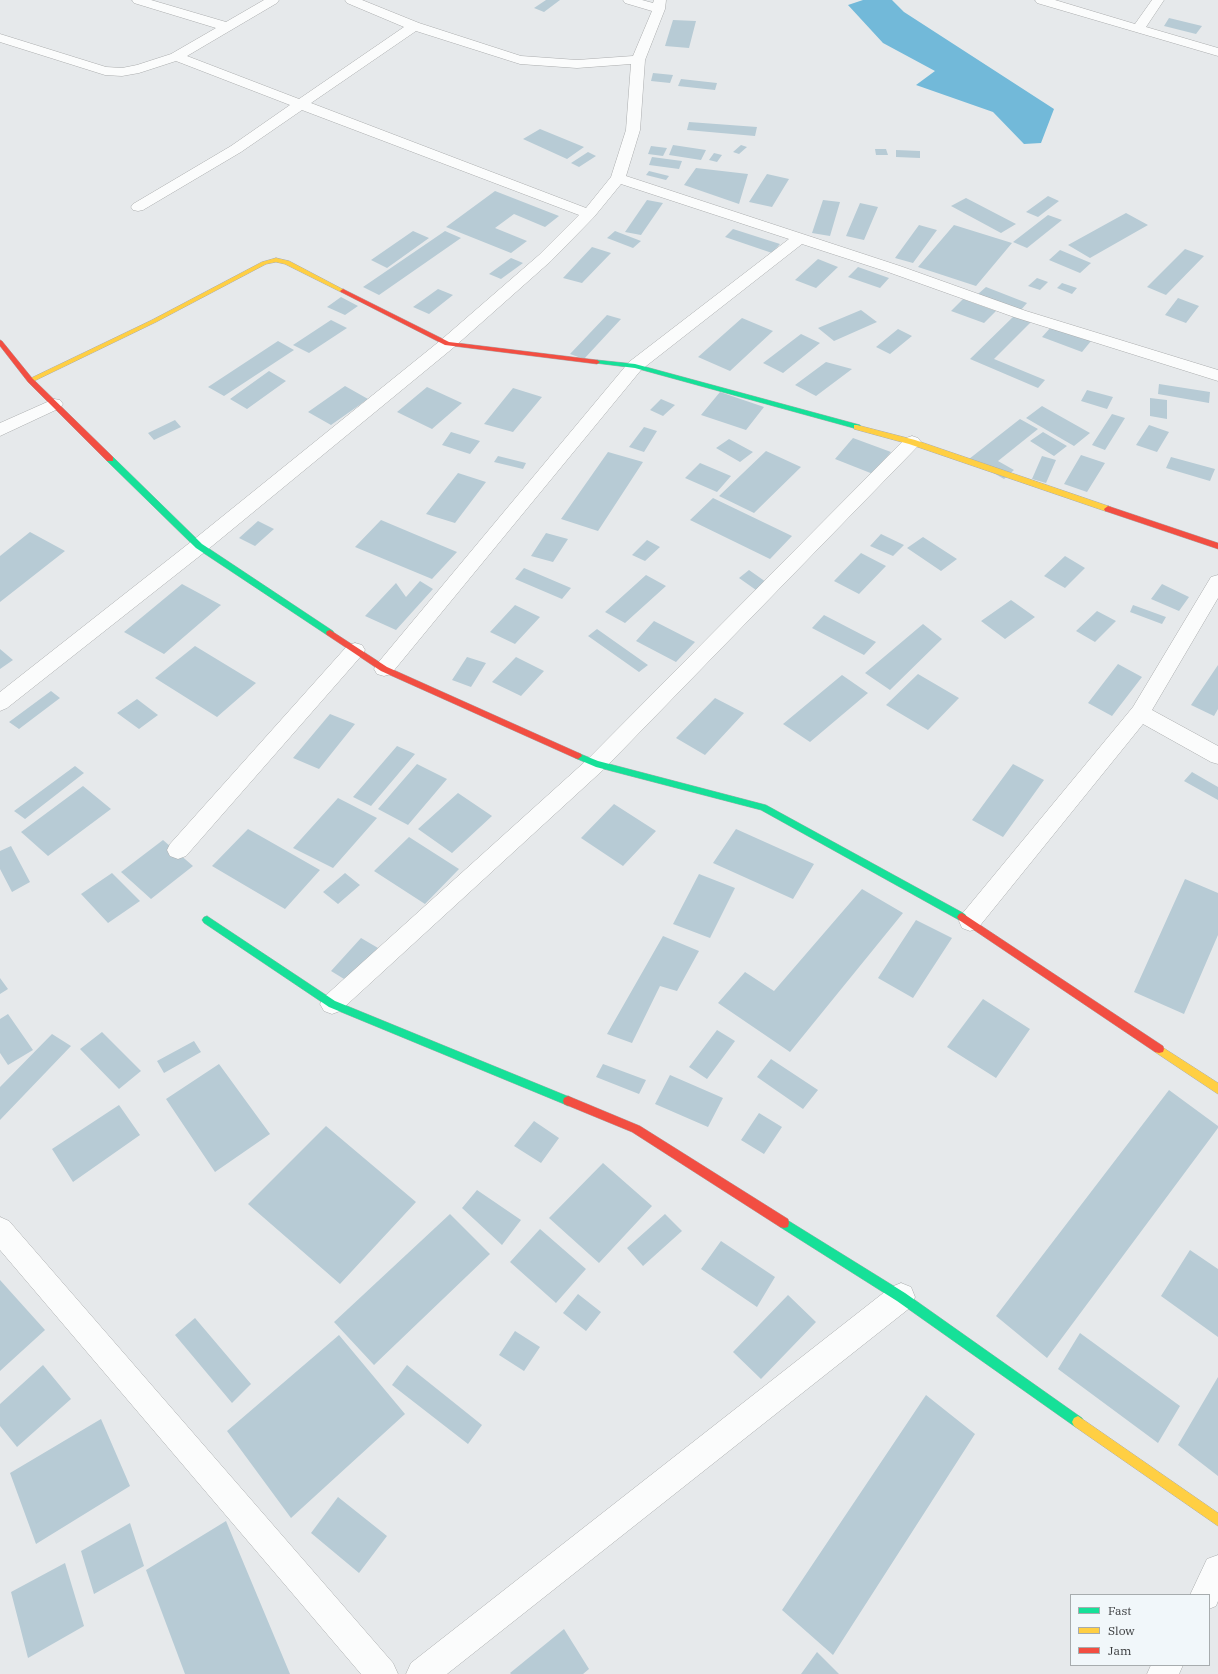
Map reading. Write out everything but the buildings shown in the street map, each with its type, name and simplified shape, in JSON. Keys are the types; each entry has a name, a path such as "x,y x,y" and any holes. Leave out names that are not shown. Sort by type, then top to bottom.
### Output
{"street":[{"path":"138,0 226,27"},
{"path":"0,38 105,71 122,72 176,57 273,0"},
{"path":"351,0 414,26 520,60 577,64 638,60"},
{"path":"0,703 199,546 447,344 545,258 589,214 618,178 633,130 638,60 659,5 628,0"},
{"path":"1041,0 1064,4 1218,52"},
{"path":"1139,28 1158,0"},
{"path":"138,207 236,149 414,26"},
{"path":"176,57 589,214"},
{"path":"618,178 894,269 1020,314 1218,376"},
{"path":"384,669 635,366 800,238"},
{"path":"30,380 154,322 264,263 276,260 287,262 447,344 635,366 912,442 1218,546"},
{"path":"0,342 30,380 199,546 384,669 596,764 764,807 970,921 1218,1089"},
{"path":"0,430 54,404"},
{"path":"332,1004 596,764 912,442"},
{"path":"970,921 1140,713 1218,582"},
{"path":"178,850 356,650"},
{"path":"1140,713 1218,756"},
{"path":"207,920 332,1004 636,1130 901,1297 1218,1520"},
{"path":"0,1230 382,1674"},
{"path":"422,1674 901,1297"},
{"path":"1206,1594 1218,1570"}],"water":[{"path":"863,0 892,0 904,12 1054,109 1041,143 1024,144 993,112 916,85 935,71 883,43 848,5"}],"traffic: fast":[{"path":"597,362 635,366 857,427"},
{"path":"110,459 199,546 330,633"},
{"path":"578,756 596,764 763,807 962,917"},
{"path":"207,920 332,1004 568,1101"},
{"path":"784,1223 901,1297 1078,1422"}],"traffic: slow":[{"path":"30,380 154,321 264,263 276,260 287,262 343,291"},
{"path":"857,427 912,442 1108,509"},
{"path":"1159,1049 1218,1089"},
{"path":"1078,1422 1218,1520"}],"traffic: jam":[{"path":"343,291 447,344 597,362"},
{"path":"0,342 30,380 110,459"},
{"path":"1108,509 1218,546"},
{"path":"330,633 384,669 578,756"},
{"path":"962,917 1159,1049"},
{"path":"568,1101 636,1129 784,1223"}]}
